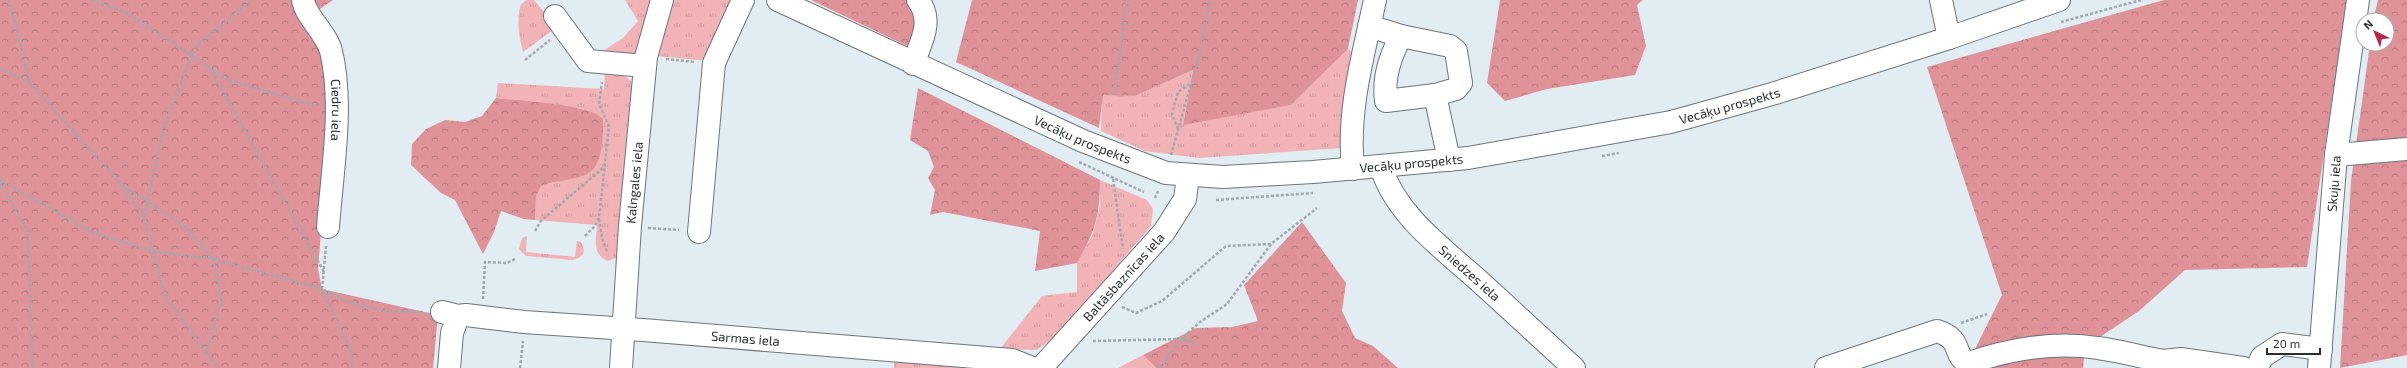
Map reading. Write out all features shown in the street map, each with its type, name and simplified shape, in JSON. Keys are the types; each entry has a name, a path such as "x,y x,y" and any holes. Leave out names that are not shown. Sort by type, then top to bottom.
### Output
{"street":[{"name":"Ciedru iela","path":"303,0 331,50 338,112 328,227"},
{"name":"Kalngales iela","path":"621,368 630,226 645,62 662,0"},
{"path":"699,232 714,63 743,0"},
{"name":"Vecāķu prospekts","path":"778,0 913,64 1083,141 1166,173 1188,176 1267,175 1381,167 1449,160 1671,122 1772,94 1950,38 2060,0"},
{"path":"913,64 926,23 926,12 918,0"},
{"path":"1353,169 1350,134 1353,99 1375,0"},
{"path":"1941,0 1950,38"},
{"name":"Skuju iela","path":"2320,358 2336,155 2358,0"},
{"path":"560,23 588,62 645,62"},
{"path":"1369,26 1401,36 1450,46 1456,51 1461,83 1456,89 1435,95 1386,101 1384,85 1391,54 1401,36"},
{"path":"1435,95 1449,160"},
{"path":"2336,155 2407,149"},
{"name":"Sniedzes iela","path":"1381,167 1392,195 1419,227 1574,368"},
{"name":"Baltāsbaznīcas iela","path":"1042,368 1172,222 1185,199 1188,176"},
{"path":"449,368 452,333 450,314"},
{"name":"Sarmas iela","path":"450,314 524,322 624,330 643,330 888,359 1012,360 1032,368"},
{"path":"1826,368 1937,331 1948,334 1955,341 1960,357 1969,366 1988,356 2032,348 2062,346 2097,348 2163,365 2181,359 2243,368"},
{"path":"2256,368 2262,357 2282,344 2320,358"}],"path":[{"path":"9,0 30,83"},
{"path":"92,0 128,14 230,81 338,112"},
{"path":"144,217 149,201 164,127 195,47 252,0"},
{"path":"1114,95 1127,0"},
{"path":"1155,198 1166,173 1192,83 1201,49 1210,0"},
{"path":"526,60 560,23"},
{"path":"645,62 714,63"},
{"path":"0,68 30,83 120,183 144,217 164,294 218,368"},
{"path":"210,68 324,272"},
{"path":"1178,129 1172,114 1178,92 1192,83"},
{"path":"599,104 608,126 599,218 602,238 609,256"},
{"path":"535,231 541,221 604,167"},
{"path":"1113,179 1124,256"},
{"path":"0,181 94,233 153,251 213,259 322,289 344,301 375,309 450,314"},
{"path":"0,181 28,231 32,368"},
{"path":"120,183 149,201 187,228 213,259 222,300 206,351"},
{"path":"1160,368 1181,339 1200,322 1227,304 1272,244 1318,208"},
{"path":"585,236 595,226 599,218"},
{"path":"630,226 699,232"},
{"path":"328,227 322,289 350,348 353,368"},
{"path":"1103,299 1136,313 1162,301 1226,246 1272,244"},
{"path":"482,317 485,262 507,263 515,259"},
{"path":"520,368 524,322"},
{"path":"1064,342 1181,339 1198,344"}],"green space":[{"path":"0,0 333,0 308,17 326,65 331,110 318,269 322,289 438,315 433,368 0,368"},
{"path":"527,0 534,0 557,27 523,52 518,22 521,4"},
{"path":"625,0 652,0 636,53 600,53 623,38 638,21"},
{"path":"673,0 734,0 709,61 657,56"},
{"path":"811,0 909,0 921,23 911,48"},
{"path":"972,0 1358,0 1348,49 1291,105 1183,125 1193,70 1135,96 1103,95 1099,128 956,62"},
{"path":"1500,0 1643,0 1637,5 1646,46 1635,75 1547,89 1505,101 1487,83"},
{"path":"2164,0 2347,0 2307,267 2185,270 2139,311 2085,347 2083,368 1976,368 1971,357 2002,295 1927,67"},
{"path":"2378,0 2407,0 2407,355 2340,368 2351,181 2369,52 2395,52 2395,12 2375,12"},
{"path":"1348,49 1352,52 1342,148 1199,158 1145,151 1101,131 1102,94 1135,96 1193,70 1183,124 1291,105"},
{"path":"605,68 617,69 617,75 624,76 629,79 635,90 618,257 608,261 599,255 597,251 597,225 535,220 536,197 541,186 552,181 584,176 584,109 496,98 498,83 604,89"},
{"path":"518,87 533,89 532,100 516,98"},
{"path":"918,88 1100,180 1099,204 1095,223 1088,242 1077,263 1035,271 1040,231 943,212 930,215 935,190 928,178 934,167 928,151 910,140"},
{"path":"496,98 553,104 596,114 603,119 603,135 599,160 590,172 578,178 541,186 536,197 535,220 524,219 501,211 494,232 483,254 455,200 441,193 411,165 412,144 426,129 445,120 465,122 482,116"},
{"path":"1100,180 1147,200 1153,209 1151,226 1054,339 1036,350 1000,349 1042,296 1077,292 1077,263 1092,236 1100,206"},
{"path":"1302,222 1346,283 1342,311 1355,338 1373,346 1398,368 1156,368 1143,355 1196,328 1232,327 1258,321 1244,285"},
{"path":"527,236 526,252 575,257 577,241 581,242 584,252 579,258 572,260 526,256 519,249 522,238"},
{"path":"1143,355 1156,368 1118,368"},
{"path":"894,357 988,368 894,368"}]}
